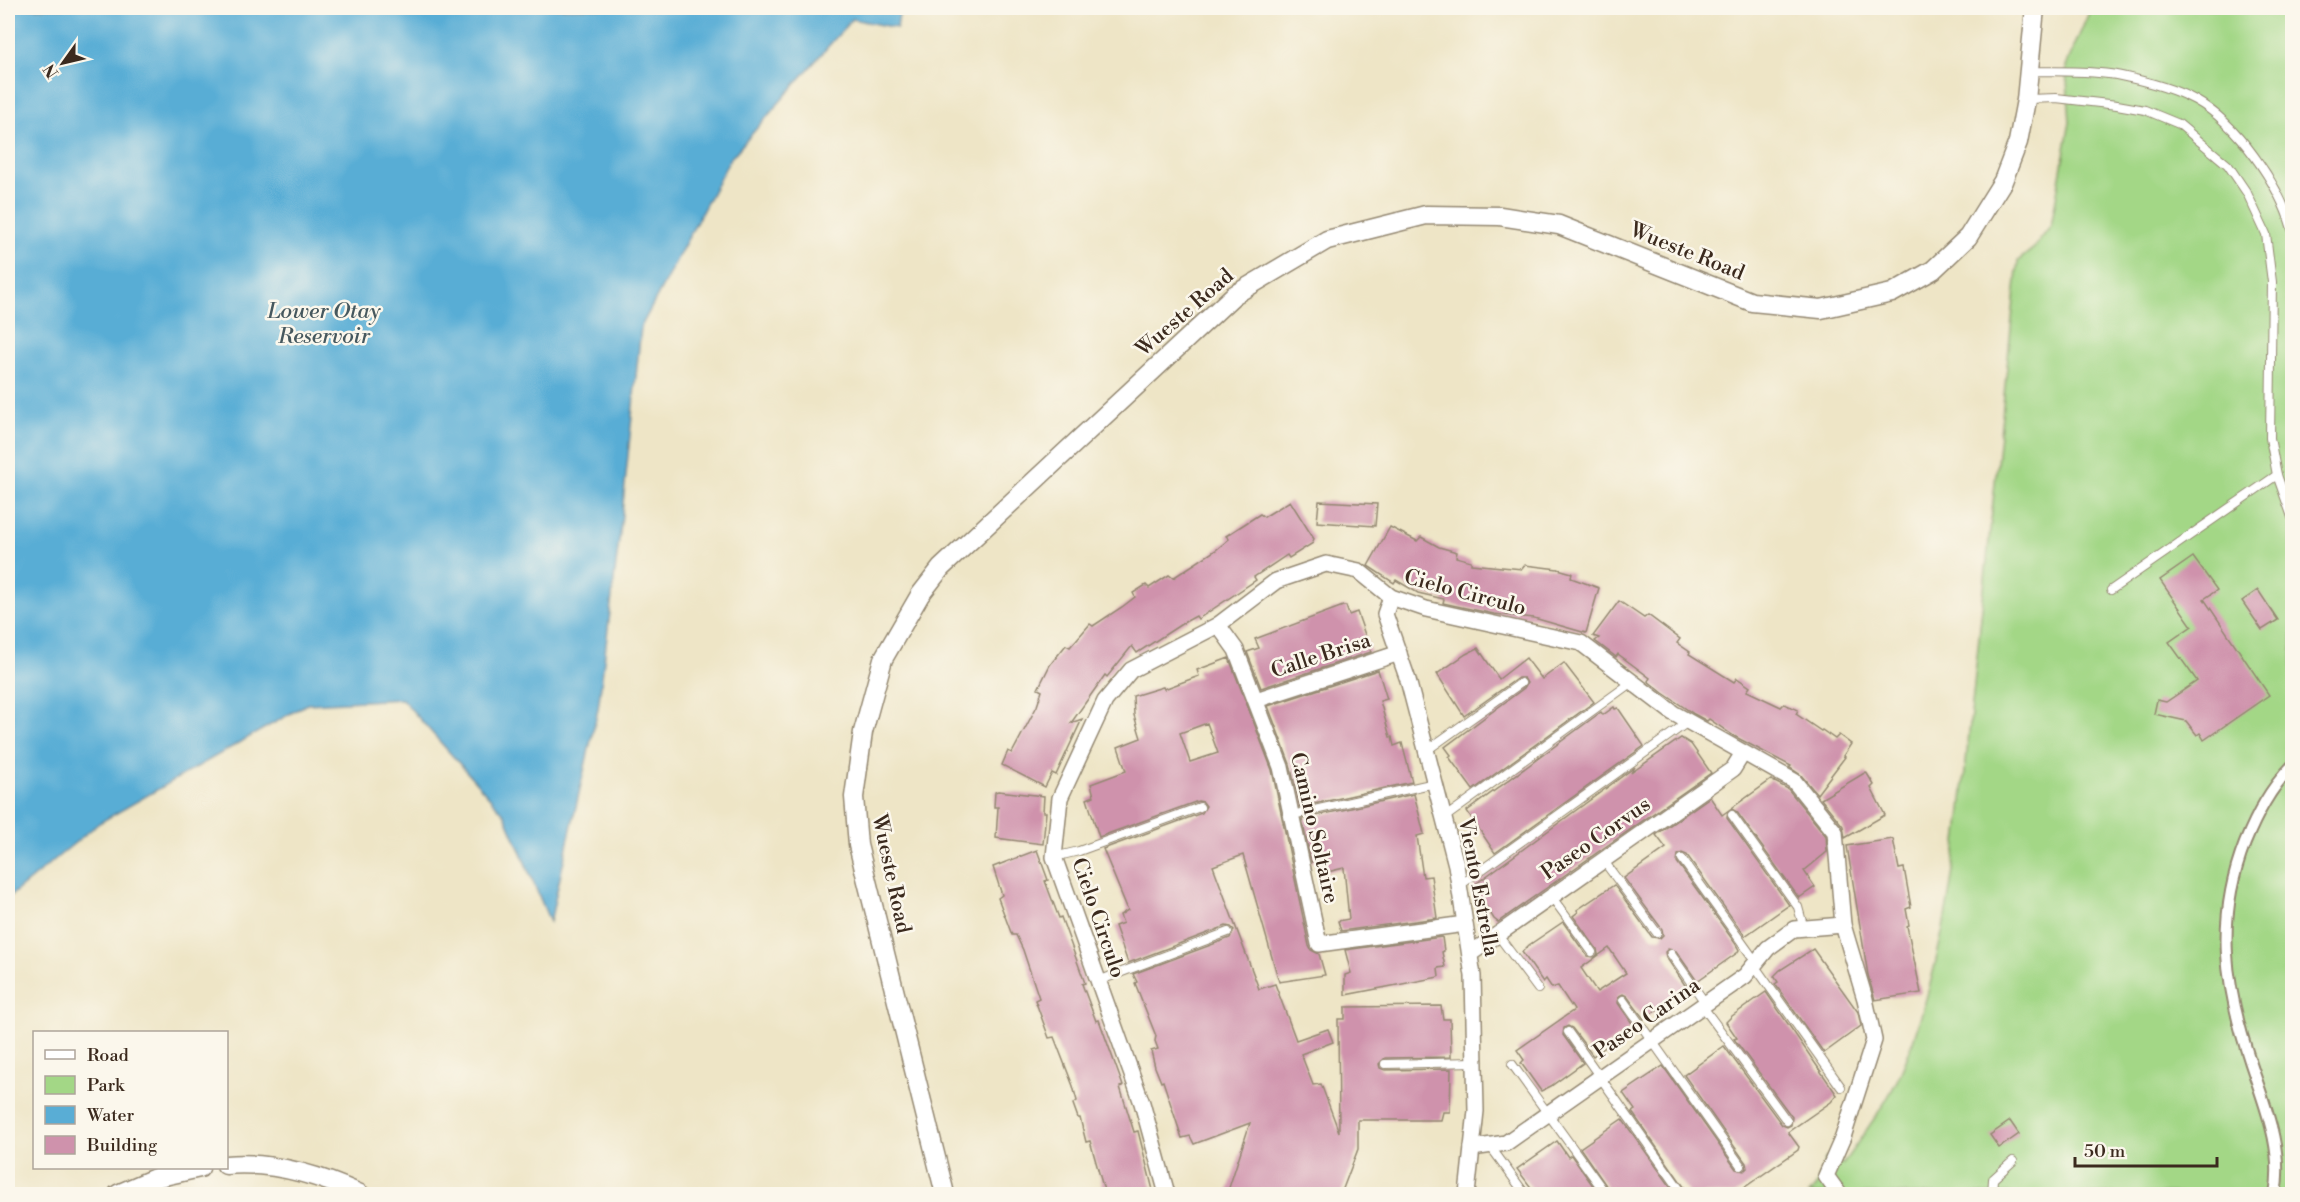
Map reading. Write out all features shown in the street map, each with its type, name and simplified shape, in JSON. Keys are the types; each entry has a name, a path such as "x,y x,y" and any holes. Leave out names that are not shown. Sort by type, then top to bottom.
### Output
{"street":[{"name":"Wueste Road","path":"945,1194 858,845 854,797 863,732 884,659 920,595 941,568 1234,295 1327,240 1426,214 1500,216 1559,225 1752,302 1821,309 1892,293 1933,270 1968,237 2003,181 2018,142 2026,100 2035,8"},
{"name":"Cielo Circulo","path":"1167,1194 1142,1103 1054,857 1060,798 1105,701 1131,670 1218,625 1276,581 1326,564 1359,571 1391,597 1426,609 1581,643 1673,713 1794,781 1835,832 1843,925 1865,999 1874,1040 1843,1137 1826,1176 1839,1194"},
{"name":"Viento Estrella","path":"1391,597 1385,614 1399,653 1444,818 1459,886 1473,976 1476,1111 1467,1194"},
{"name":"Camino Soltaire","path":"1218,625 1236,650 1281,767 1319,944 1465,924"},
{"name":"Calle Brisa","path":"1256,700 1399,653"},
{"name":"Paseo Corvus","path":"1470,954 1733,769 1743,753"},
{"path":"2275,1194 2277,1166 2274,1140 2242,1037 2227,968 2227,915 2233,880 2254,819 2280,779 2292,766"},
{"name":"Paseo Carina","path":"1472,1148 1506,1143 1705,1005 1744,976 1768,948 1794,929 1843,925"},
{"path":"228,1165 259,1165 314,1175 360,1194"},
{"path":"118,1194 154,1178 192,1169"}],"lane":[{"path":"2029,71 2120,76 2163,87 2196,101 2228,126 2254,155 2277,192 2292,229"},
{"path":"2026,100 2067,99 2154,113 2179,124 2228,165 2247,194 2266,234 2272,282 2270,438 2277,476 2292,517"},
{"path":"2111,590 2277,476"},
{"path":"1444,818 1632,682"},
{"path":"1426,751 1521,683"},
{"path":"1459,886 1688,722"},
{"path":"1292,815 1435,783"},
{"path":"1054,857 1079,851 1200,807"},
{"path":"1732,815 1798,907 1804,928"},
{"path":"1682,859 1841,1087"},
{"path":"1603,860 1657,933"},
{"path":"1551,896 1592,952"},
{"path":"1098,981 1228,932"},
{"path":"1497,934 1538,989"},
{"path":"1671,954 1787,1121"},
{"path":"1623,1000 1741,1166"},
{"path":"1568,1032 1683,1194"},
{"path":"1385,1064 1475,1062"},
{"path":"1512,1064 1606,1194"},
{"path":"1490,1146 1525,1194"},
{"path":"1992,1194 1993,1179 2013,1161"}],"green space":[{"path":"2091,8 2292,8 2292,1194 1809,1194 1816,1186 1826,1157 1843,1164 1892,1089 1905,1063 1916,1032 1934,970 1947,906 1961,810 2018,261 2034,248 2051,226 2070,122 2066,66"}],"water":[{"name":"Lower Otay Reservoir","path":"8,8 900,8 897,28 852,19 730,159 641,327 621,524 598,709 550,922 505,815 402,699 307,704 99,823 8,898"}],"building":[{"path":"1290,501 1314,539 1313,543 1289,558 1287,555 1254,577 1256,580 1198,619 1196,616 1183,623 1137,653 1132,646 1107,677 1105,675 1071,723 1082,719 1056,775 1052,773 1045,787 1002,765 1008,751 1012,753 1037,706 1042,691 1038,689 1050,665 1066,645 1070,647 1090,624 1093,626 1135,597 1133,593 1146,585 1149,588 1169,575 1173,578 1216,550 1229,539 1226,536 1260,514 1264,517"},
{"path":"1319,501 1377,504 1375,526 1317,522"},
{"path":"1390,527 1417,541 1421,537 1439,547 1457,552 1456,557 1471,561 1471,564 1522,569 1525,565 1572,573 1571,578 1599,588 1586,633 1534,618 1494,614 1443,603 1444,599 1418,593 1396,580 1394,583 1368,566"},
{"path":"2193,557 2217,590 2204,599 2269,695 2204,740 2200,733 2197,735 2186,721 2154,714 2157,700 2166,702 2197,681 2169,642 2192,626 2160,580"},
{"path":"2258,590 2278,620 2262,630 2242,601"},
{"path":"1619,601 1644,618 1648,615 1680,639 1677,643 1690,652 1689,654 1734,682 1737,678 1750,687 1747,691 1781,707 1784,704 1798,710 1796,714 1821,731 1835,739 1839,735 1851,744 1843,756 1845,757 1817,794 1801,775 1789,767 1791,766 1734,736 1709,719 1707,721 1694,714 1663,693 1648,681 1650,678 1618,654 1616,657 1595,641 1599,638 1593,636"},
{"path":"1346,606 1349,615 1357,612 1371,652 1261,688 1247,652 1259,648 1255,639"},
{"path":"1478,648 1499,679 1526,658 1542,679 1564,663 1594,702 1473,790 1449,757 1451,755 1445,747 1524,688 1527,683 1524,678 1518,678 1464,716 1437,674"},
{"path":"1229,658 1272,770 1309,946 1311,950 1319,954 1325,975 1279,982 1243,855 1213,866 1259,989 1275,984 1296,1040 1328,1029 1333,1042 1301,1054 1313,1085 1321,1084 1339,1132 1338,1019 1345,1019 1345,1007 1441,1006 1443,1019 1450,1019 1451,1057 1385,1058 1379,1064 1380,1068 1385,1070 1451,1069 1450,1112 1443,1112 1441,1120 1358,1120 1358,1149 1341,1194 1227,1194 1250,1123 1194,1144 1190,1136 1182,1138 1163,1081 1161,1082 1155,1067 1151,1051 1158,1049 1156,1036 1133,974 1230,938 1234,930 1226,926 1128,963 1115,926 1123,923 1120,915 1128,910 1103,849 1202,813 1206,806 1203,802 1198,801 1099,837 1087,799 1094,796 1091,784 1126,771 1118,747 1141,738 1134,715 1133,696 1163,687 1164,689 1199,676 1197,670","holes":["1207,723 1218,753 1190,762 1180,733"]},
{"path":"1378,670 1387,699 1380,701 1390,737 1392,737 1394,746 1402,743 1412,782 1300,807 1290,764 1268,706"},
{"path":"1614,707 1618,708 1644,746 1495,853 1467,811 1601,712 1603,715"},
{"path":"1681,738 1691,744 1711,773 1498,922 1494,919 1473,886 1635,767 1631,773"},
{"path":"1866,772 1874,785 1871,788 1885,815 1845,838 1843,826 1821,799"},
{"path":"1771,780 1788,789 1826,836 1827,852 1804,871 1815,887 1799,898 1737,812 1732,809 1728,811 1727,818 1789,905 1745,936 1687,855 1682,853 1678,855 1677,862 1739,950 1697,981 1676,951 1668,949 1665,952 1666,957 1687,988 1644,1019 1627,996 1623,994 1619,996 1618,1003 1634,1026 1593,1056 1572,1028 1568,1026 1564,1028 1563,1035 1583,1063 1541,1091 1521,1063 1524,1060 1517,1050 1574,1010 1558,986 1552,988 1546,979 1543,982 1522,952 1563,922 1587,956 1595,957 1598,954 1597,949 1573,916 1578,912 1577,910 1614,885 1652,937 1660,938 1663,935 1662,929 1624,878 1666,848 1656,835 1710,797 1722,815","holes":["1609,948 1626,973 1597,992 1581,968"]},
{"path":"995,792 1044,796 1043,812 1046,812 1043,844 996,838 998,807 994,807"},
{"path":"1414,794 1424,834 1417,836 1423,877 1431,876 1437,918 1341,931 1338,921 1349,919 1344,868 1327,872 1323,859 1311,862 1302,819"},
{"path":"1893,839 1899,869 1904,868 1911,907 1906,909 1909,925 1907,926 1921,993 1875,1000 1868,975 1847,846"},
{"path":"1037,850 1048,880 1045,881 1085,983 1082,984 1096,1021 1099,1020 1123,1086 1120,1087 1134,1132 1138,1131 1154,1194 1105,1194 1090,1141 1086,1142 1080,1118 1073,1104 1077,1101 1073,1086 1054,1037 1049,1038 1035,1000 1039,998 1023,950 1016,935 1012,935 998,898 1002,895 993,867"},
{"path":"1442,937 1445,967 1438,968 1439,977 1345,995 1345,975 1351,973 1345,950"},
{"path":"1813,949 1858,1012 1861,1026 1824,1053 1775,984 1778,982 1774,976"},
{"path":"1766,992 1837,1095 1831,1102 1788,1132 1799,1147 1798,1150 1735,1194 1689,1194 1632,1112 1635,1110 1623,1093 1663,1066 1736,1169 1744,1171 1747,1168 1746,1163 1684,1075 1724,1046 1782,1125 1787,1127 1791,1125 1792,1117 1734,1039 1737,1038 1726,1022"},
{"path":"1622,1119 1676,1194 1612,1194 1580,1148"},
{"path":"2010,1121 2019,1134 1999,1148 1990,1135"},
{"path":"1557,1141 1568,1157 1571,1155 1599,1194 1536,1194 1517,1169"}]}
